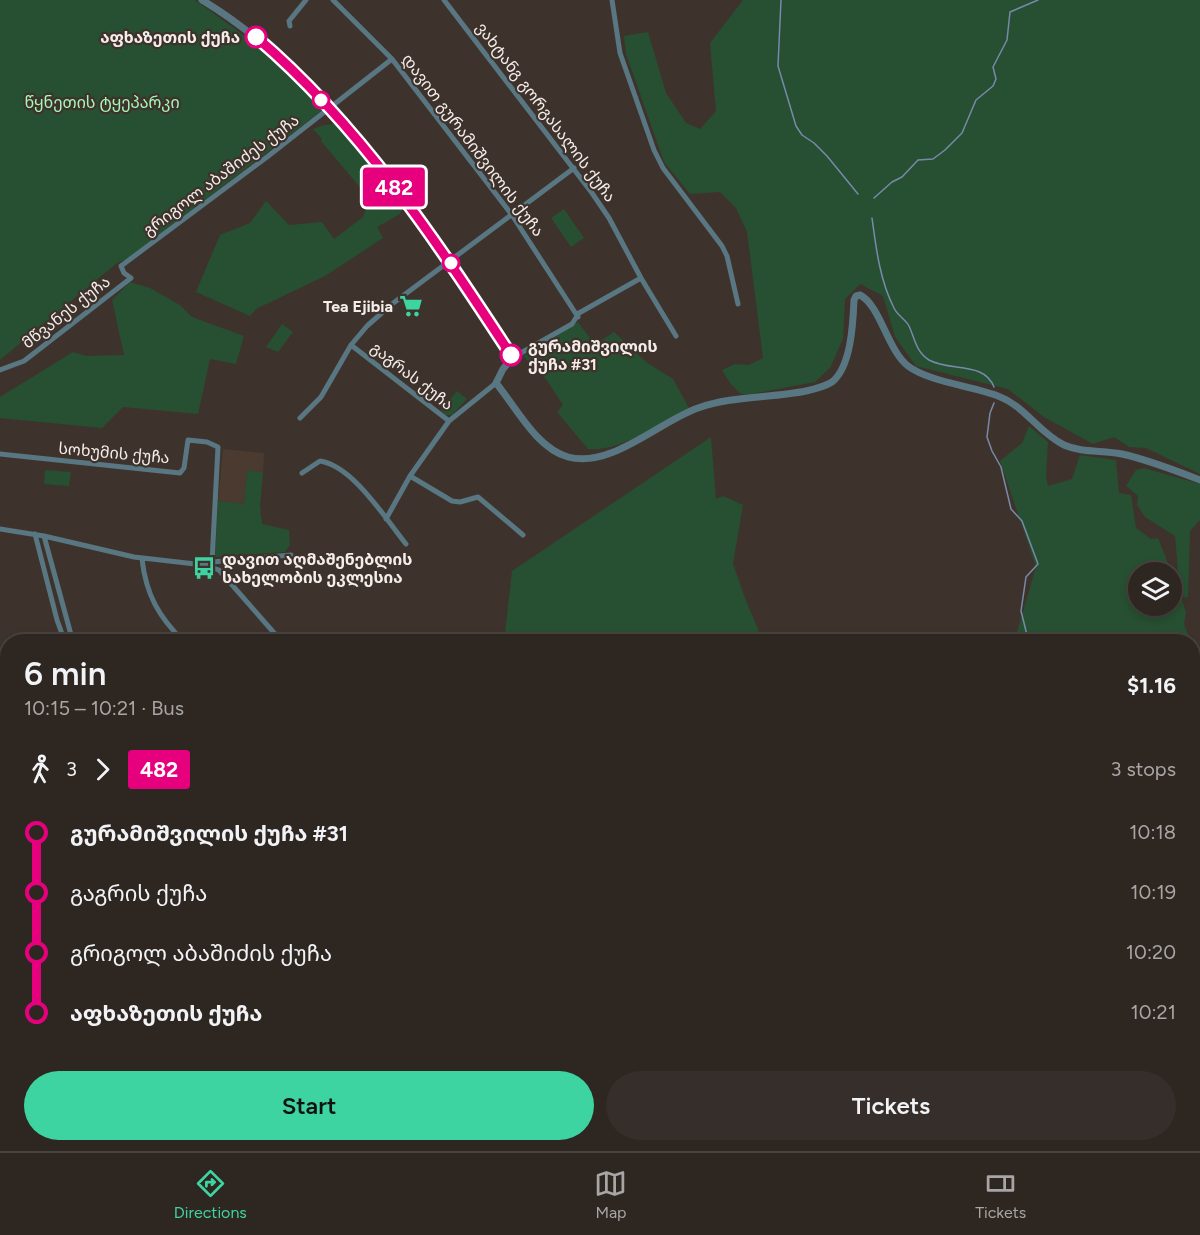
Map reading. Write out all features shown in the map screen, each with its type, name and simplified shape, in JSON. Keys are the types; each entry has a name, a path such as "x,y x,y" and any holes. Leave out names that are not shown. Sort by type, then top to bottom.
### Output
{"street":[{"path":"202,0 256,37 330,109 449,260 513,358"},
{"path":"290,26 289,21 306,0"},
{"name":"დავით გურამიშვილის ქუჩა","path":"333,0 392,59 512,215 578,317"},
{"name":"ვახტანგ გორგასალის ქუჩა","path":"444,0 574,168 609,218 676,336"},
{"path":"612,0 620,52 646,133 663,168 721,244 727,256 738,304"},
{"name":"გრიგოლ აბაშიძეს ქუჩა","path":"121,266 330,109 392,59"},
{"name":"გაგრას ქუჩა","path":"386,519 410,476 449,421 351,345 367,326 449,260 574,168"},
{"name":"მწვანეს ქუჩა","path":"0,370 24,361 131,278 124,273 121,266"},
{"path":"449,421 496,383 503,369 513,358 572,324 579,313 641,278"},
{"path":"496,383 545,444 566,456 583,459 600,455 623,448 698,408 787,395 822,387 832,382 843,368 847,358 854,300 860,295 868,300 906,365 919,373 1010,401 1062,444 1081,451 1122,454 1200,480"},
{"path":"300,418 321,397 351,345"},
{"name":"სოხუმის ქუჩა","path":"0,454 180,473 184,468 188,440 207,442 218,447 212,562"},
{"path":"302,473 320,460 334,464 359,486 406,543"},
{"path":"410,476 452,501 460,502 478,497 523,535"},
{"path":"0,529 44,536 142,559 204,565 219,570 275,634"},
{"path":"34,534 63,634"},
{"path":"44,536 71,634"},
{"path":"204,565 212,562 291,555"},
{"path":"142,559 145,580 156,607 176,634"},
{"path":"46,576 54,573"},
{"path":"51,596 59,594"}],"shaded area":[{"path":"223,449 264,453 263,472 247,471 244,504 218,501"}],"green space":[{"name":"წყნეთის ტყეპარკი","path":"0,0 195,0 260,47 324,109 127,259 117,263 0,360"},
{"path":"743,0 1200,0 1200,474 1146,448 1129,447 1114,437 1093,444 1044,417 1008,389 916,366 895,337 883,296 860,284 845,299 843,339 830,368 815,382 751,394 741,394 730,383 722,370 735,364 749,365 763,358 747,232 736,208 720,192 690,194 664,162 626,54 624,36 648,32 666,93 686,123 700,129 716,111 710,43"},
{"path":"337,123 404,204 400,214 377,227 383,238 325,276 256,309 250,316 196,292 220,235 250,223 266,201 289,225 322,222 334,239 363,217 369,198 313,129"},
{"path":"564,209 584,238 571,247 551,218"},
{"path":"130,282 150,288 180,305 192,317 244,336 236,364 210,359 198,414 123,407 102,428 0,418 0,397 73,352 86,356 124,355 112,300"},
{"path":"578,322 595,345 614,332 646,362 673,379 689,408 627,441 601,449 588,449 557,412 563,405 546,379 523,356"},
{"path":"282,324 293,332 278,352 266,347"},
{"path":"457,391 467,399 452,415 446,415 441,410"},
{"path":"1029,426 1048,442 1046,476 1048,486 1072,479 1080,455 1116,460 1119,493 1131,495 1136,528 1151,539 1158,538 1168,562 1128,562 1128,616 1182,616 1182,599 1186,613 1184,624 1188,634 1016,634 1036,567 1000,461 1022,443"},
{"path":"711,437 716,499 723,496 743,505 733,564 760,634 505,634 512,571"},
{"path":"1144,468 1200,484 1200,520 1190,531 1188,597 1184,598 1182,592 1182,562 1177,562 1175,536 1145,517 1137,505 1138,496 1126,486 1136,470"},
{"path":"45,470 71,472 69,486 44,484"},
{"path":"247,470 263,472 260,506 262,524 289,530 290,545 285,552 215,557 218,501 244,504"}],"waterway":[{"path":"781,0 778,66 796,126 802,135 827,156 858,194"},
{"path":"874,198 892,182 902,177 918,160 933,159 962,133 976,100 993,86 996,79 993,67 1007,40 1010,12 1038,0"},
{"path":"872,218 885,287 895,310 909,326 921,353 937,364 975,370 989,379 994,387"},
{"path":"994,403 990,413 987,437 1001,467 1011,509 1022,521 1038,564 1026,577 1021,611 1027,634"}],"bus line":[{"name":"482","path":"256,37 330,109 396,190 449,260 511,355"}],"place":[{"name":"აფხაზეთის ქუჩა","path":"256,37"},
{"name":"Tea Ejibia","path":"411,306"},
{"name":"გურამიშვილის ქუჩა #31","path":"511,355"},
{"name":"დავით აღმაშენებლის სახელობის ეკლესია","path":"204,568"}]}
